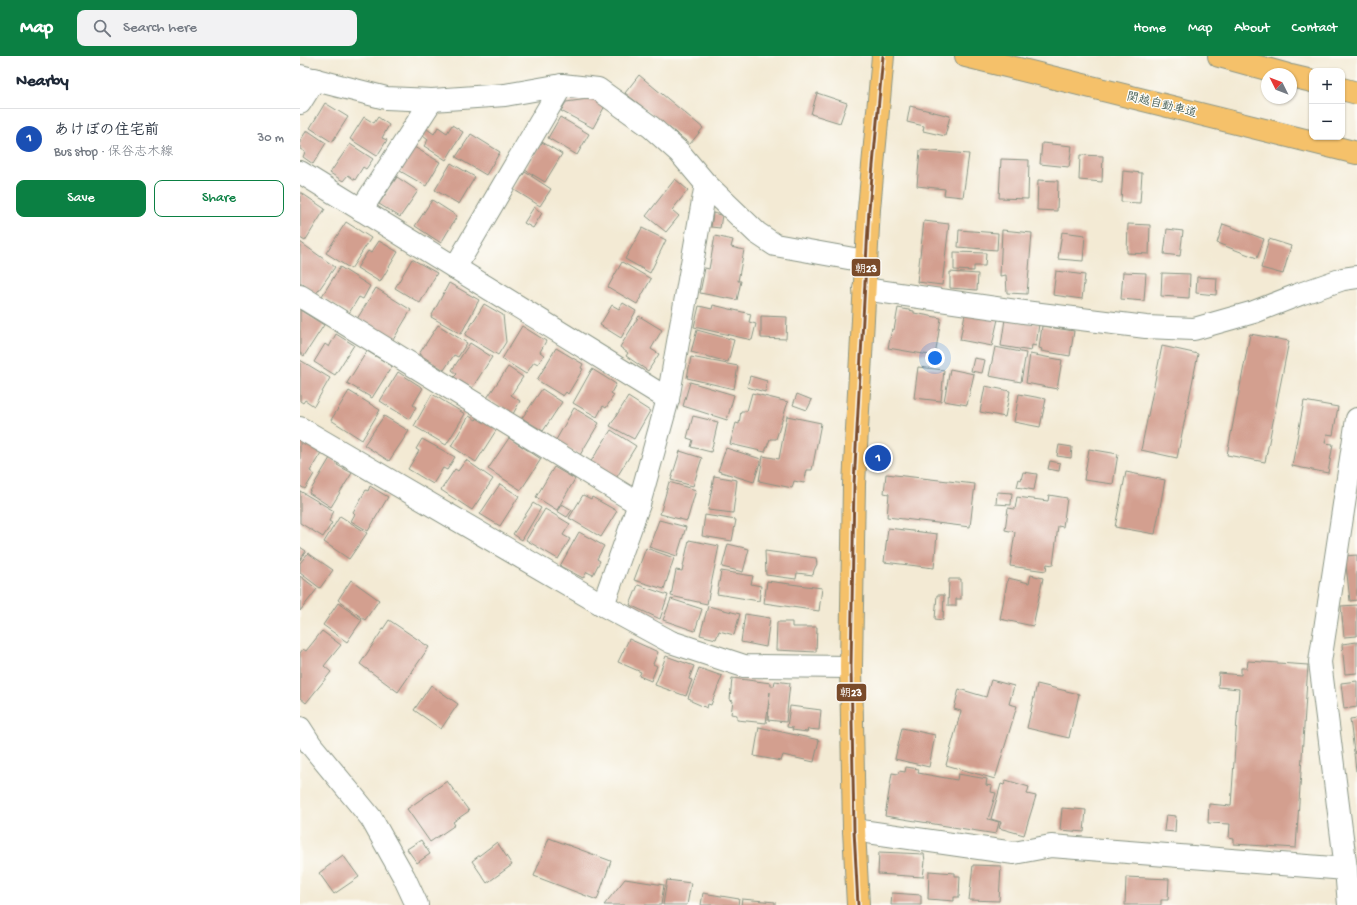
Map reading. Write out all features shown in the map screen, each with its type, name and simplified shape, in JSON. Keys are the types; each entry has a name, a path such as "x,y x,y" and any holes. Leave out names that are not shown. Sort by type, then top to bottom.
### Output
{"main road":[{"path":"858,905 854,830 851,667 854,484 868,209 883,56"},
{"name":"関越自動車道","path":"966,56 1357,153"},
{"path":"1219,56 1263,68"},
{"path":"1297,77 1309,80"},
{"path":"1345,90 1357,93"}],"street":[{"path":"300,103 307,77 386,98 432,100 505,95 562,85 598,89 650,127 679,152 706,184 756,234 775,245 865,261"},
{"path":"455,268 562,85"},
{"path":"361,210 432,100"},
{"path":"300,172 668,399"},
{"path":"603,605 639,504 668,399 706,184"},
{"path":"864,289 1040,314 1146,327 1194,329 1254,312 1343,279 1357,277"},
{"path":"300,296 639,504"},
{"path":"1349,905 1346,869 1320,662 1357,419"},
{"path":"300,428 603,605 671,642 744,666 851,667"},
{"path":"300,728 311,745 371,818 404,877 417,905"},
{"path":"854,830 1014,853 1051,846 1346,869"}],"building":[{"path":"639,75 703,128 690,144 625,93"},
{"path":"817,93 847,103 840,123 811,114"},
{"path":"595,98 606,104 593,128 561,111 566,102"},
{"path":"325,103 348,117 332,142 310,128"},
{"path":"910,106 950,116 945,136 923,131 924,126 907,122"},
{"path":"364,117 374,123 378,117 389,125 382,138 387,140 377,156 350,139"},
{"path":"560,117 589,134 577,155 548,138"},
{"path":"452,125 463,132 446,160 424,146 428,140 423,136 427,129 434,134 438,127 447,133"},
{"path":"307,130 326,143 313,164 303,157 305,152 300,149 300,141"},
{"path":"471,134 500,152 486,175 456,157"},
{"path":"542,142 562,154 545,182 525,170"},
{"path":"1042,143 1072,146 1069,167 1040,164"},
{"path":"350,144 373,159 366,169 363,167 355,180 348,175 343,181 330,173"},
{"path":"414,147 440,162 426,186 400,171"},
{"path":"920,150 969,154 963,197 944,195 945,189 917,186"},
{"path":"1080,155 1103,156 1102,182 1079,180"},
{"path":"1001,159 1029,160 1028,199 999,198"},
{"path":"451,163 475,177 459,204 435,190"},
{"path":"1123,171 1142,173 1140,203 1121,202"},
{"path":"525,172 551,189 540,206 513,189"},
{"path":"397,177 418,191 400,217 379,204"},
{"path":"675,179 688,190 672,210 679,216 666,232 646,216"},
{"path":"1038,180 1058,181 1057,211 1037,210"},
{"path":"300,192 325,209 305,241 300,238"},
{"path":"432,200 457,216 441,243 415,226"},
{"path":"534,207 542,213 533,228 524,223"},
{"path":"713,213 722,215 720,228 711,227"},
{"path":"924,221 949,224 942,285 917,282"},
{"path":"346,222 371,238 351,269 326,253"},
{"path":"1128,224 1150,225 1149,254 1127,253"},
{"path":"1223,224 1264,239 1257,258 1217,243"},
{"path":"642,228 666,240 650,273 625,259"},
{"path":"1167,229 1183,231 1180,256 1164,254"},
{"path":"959,230 998,233 997,250 958,247"},
{"path":"1002,230 1032,233 1027,294 1007,293 1006,275 1000,276"},
{"path":"1062,232 1085,235 1083,261 1058,259"},
{"path":"715,236 733,240 731,247 744,250 738,281 741,281 737,300 700,293 705,268 709,269"},
{"path":"1269,239 1291,246 1283,274 1261,268"},
{"path":"379,241 398,252 380,282 357,268 368,251 371,253"},
{"path":"300,242 335,267 316,294 300,282"},
{"path":"954,252 986,253 985,266 974,266 974,271 954,270"},
{"path":"412,259 437,273 420,303 395,288"},
{"path":"622,262 651,279 637,304 608,287"},
{"path":"340,267 370,286 363,299 359,297 349,313 322,296"},
{"path":"1056,271 1085,275 1082,299 1053,295"},
{"path":"950,272 978,274 977,290 950,288"},
{"path":"1123,272 1146,273 1144,301 1121,299"},
{"path":"1162,273 1190,274 1189,298 1161,296"},
{"path":"1197,277 1217,278 1216,295 1196,293"},
{"path":"449,283 479,300 461,334 431,317"},
{"path":"376,288 411,310 393,340 357,319"},
{"path":"623,303 636,311 621,338 600,325 612,305 619,309"},
{"path":"484,304 503,315 506,342 498,355 465,335"},
{"path":"713,305 751,314 749,322 756,324 752,340 694,327 699,306 712,309"},
{"path":"898,308 914,311 914,313 941,318 935,356 888,348 892,329 894,330"},
{"path":"300,310 324,325 304,356 300,353"},
{"path":"965,314 998,319 992,346 960,340"},
{"path":"639,316 662,330 651,349 659,354 648,371 626,356 628,353 620,347"},
{"path":"761,316 787,317 786,339 761,338"},
{"path":"1005,319 1039,324 1036,346 1032,345 1031,351 1001,346"},
{"path":"438,325 467,343 458,357 454,355 444,370 419,354"},
{"path":"522,326 546,341 540,352 544,355 538,364 534,362 526,374 502,359"},
{"path":"1042,326 1074,331 1070,356 1041,351 1042,349 1039,348"},
{"path":"697,330 734,340 728,362 691,352"},
{"path":"336,334 354,345 335,375 314,362 325,344 329,347"},
{"path":"1250,334 1289,341 1265,462 1227,455"},
{"path":"470,343 492,357 472,388 454,377 457,374 452,370"},
{"path":"1162,346 1198,354 1177,458 1141,450"},
{"path":"995,347 1026,353 1021,382 989,376"},
{"path":"556,348 583,364 581,368 583,369 568,394 566,392 563,396 537,380"},
{"path":"367,351 392,366 372,398 347,383"},
{"path":"1030,354 1062,360 1057,389 1026,383"},
{"path":"691,357 738,366 734,389 687,378"},
{"path":"974,358 985,360 982,373 971,371"},
{"path":"300,360 330,378 314,406 305,400 303,403 300,401"},
{"path":"508,367 523,377 511,395 520,401 513,414 487,398"},
{"path":"918,367 944,370 941,401 914,398"},
{"path":"592,369 616,384 611,393 614,395 606,408 603,406 597,417 573,403"},
{"path":"950,369 974,374 967,405 944,401"},
{"path":"398,372 423,388 413,405 416,407 409,419 380,401"},
{"path":"750,376 767,381 765,392 747,387"},
{"path":"690,382 734,395 727,420 683,406"},
{"path":"985,386 1010,391 1005,417 980,412"},
{"path":"542,389 562,402 543,431 522,418"},
{"path":"349,391 380,410 362,440 331,420"},
{"path":"752,393 788,402 776,439 770,439 765,452 730,444 736,423 739,424 741,411 747,411"},
{"path":"432,394 465,414 446,445 414,426"},
{"path":"797,394 812,400 807,410 793,405"},
{"path":"1019,394 1046,399 1040,427 1014,422"},
{"path":"628,397 650,411 634,439 610,426"},
{"path":"1304,401 1338,407 1333,435 1327,434 1325,443 1333,444 1328,473 1292,466"},
{"path":"574,408 599,423 580,455 556,440"},
{"path":"384,416 409,431 389,461 364,445"},
{"path":"469,416 476,420 478,418 497,429 476,462 451,446"},
{"path":"693,416 718,422 711,452 691,447 693,440 687,438"},
{"path":"787,416 821,423 812,470 807,470 804,483 794,481 792,488 759,481 763,456 779,459"},
{"path":"611,430 636,446 615,480 590,463"},
{"path":"300,438 322,451 310,471 314,474 305,489 300,486"},
{"path":"509,438 541,459 521,490 488,469"},
{"path":"422,439 455,457 447,470 443,468 433,484 408,469 419,451 416,449"},
{"path":"1059,445 1072,447 1071,458 1057,456"},
{"path":"726,448 761,459 754,482 718,471"},
{"path":"1089,449 1118,454 1113,484 1084,480"},
{"path":"680,451 702,458 693,486 671,480"},
{"path":"330,458 338,463 337,465 352,473 331,507 309,493"},
{"path":"466,460 493,479 472,510 441,490 455,469 458,471"},
{"path":"1050,461 1060,463 1059,471 1048,469"},
{"path":"554,467 575,479 557,510 536,497"},
{"path":"1023,472 1037,474 1034,490 1017,487"},
{"path":"1126,472 1165,480 1155,534 1115,527"},
{"path":"886,474 975,484 970,527 887,517 889,494 884,493"},
{"path":"714,476 737,480 733,513 708,510"},
{"path":"669,482 696,490 687,521 660,514"},
{"path":"500,484 519,496 500,526 480,514"},
{"path":"370,486 388,497 368,531 351,521 355,514 353,512"},
{"path":"300,491 334,511 329,521 332,523 323,537 300,523"},
{"path":"997,492 1012,493 1011,505 996,504"},
{"path":"583,495 591,499 592,497 617,511 601,537 569,518"},
{"path":"1049,495 1067,498 1063,527 1058,526 1053,565 1047,564 1046,571 1010,566 1015,532 1005,530 1008,508 1015,509 1017,497 1048,501"},
{"path":"533,503 541,508 522,540 513,534"},
{"path":"562,504 572,510 567,517 557,511"},
{"path":"545,509 570,524 563,535 570,539 558,559 526,540"},
{"path":"705,515 736,520 732,541 702,536"},
{"path":"340,516 367,533 349,559 324,542"},
{"path":"659,520 686,527 677,556 649,547"},
{"path":"888,528 937,534 934,568 884,562"},
{"path":"579,532 604,546 597,559 600,561 593,575 587,572 583,578 560,566"},
{"path":"689,540 719,546 707,604 671,596 676,570 682,571"},
{"path":"728,544 749,549 743,572 722,567"},
{"path":"300,547 306,551 300,560"},
{"path":"646,548 674,558 664,589 634,580"},
{"path":"765,551 816,558 817,564 813,575 797,573 796,579 766,575"},
{"path":"308,553 333,570 320,588 300,573 300,563"},
{"path":"1357,555 1357,600 1350,601 1345,556"},
{"path":"721,571 753,576 751,584 761,586 759,601 717,594"},
{"path":"1031,575 1043,578 1033,626 1000,619 1008,578 1029,583"},
{"path":"300,576 317,589 300,611"},
{"path":"949,579 961,579 961,599 956,599 956,606 948,606"},
{"path":"351,580 379,600 365,620 338,600"},
{"path":"767,581 822,588 819,611 764,603"},
{"path":"638,585 668,595 660,619 630,605"},
{"path":"937,595 944,595 943,620 935,619"},
{"path":"671,599 702,609 695,631 663,620"},
{"path":"338,603 362,620 347,642 323,625"},
{"path":"1357,605 1357,636 1344,637 1341,606"},
{"path":"708,606 740,614 734,635 719,631 716,639 700,635"},
{"path":"745,614 770,618 766,647 741,642"},
{"path":"389,620 429,647 398,692 360,664"},
{"path":"777,622 792,622 792,627 817,627 816,652 776,650"},
{"path":"322,631 341,645 324,666 331,672 306,703 300,698 300,653 303,649 306,651"},
{"path":"629,639 658,652 653,664 657,666 651,681 639,676 641,672 618,662"},
{"path":"1357,642 1357,673 1345,674 1342,644"},
{"path":"666,656 694,666 689,679 692,680 686,696 655,685"},
{"path":"1248,661 1308,665 1296,848 1234,844 1234,839 1229,838 1230,824 1208,823 1209,804 1231,806 1239,689 1218,687 1219,673 1241,675 1241,668 1247,668"},
{"path":"699,668 722,676 711,705 708,704 707,708 691,701 691,699 688,698"},
{"path":"732,678 771,683 771,686 774,686 775,681 790,683 786,722 768,720 770,692 766,723 737,720 737,715 731,714 733,701 730,700"},
{"path":"991,680 1014,686 1009,704 1017,706 995,779 946,765 961,711 954,709 959,689 986,697"},
{"path":"1357,681 1357,707 1344,709 1341,683"},
{"path":"1037,684 1079,694 1069,738 1027,728"},
{"path":"431,685 458,704 441,729 414,710"},
{"path":"790,706 821,710 819,730 808,729 807,732 792,730 793,728 787,727"},
{"path":"1357,718 1357,751 1354,752 1350,719"},
{"path":"759,727 819,740 814,762 783,755 781,761 754,756"},
{"path":"902,728 935,735 929,767 895,759"},
{"path":"1354,753 1357,753 1357,771 1356,771"},
{"path":"906,767 919,769 918,773 957,780 958,774 987,779 986,785 992,786 991,792 996,793 988,819 999,822 996,834 885,816 892,773 898,774 899,771 905,772"},
{"path":"1006,780 1029,787 1027,794 1036,796 1024,835 999,828 1001,822 991,819 1001,784 1004,785"},
{"path":"447,781 469,811 453,822 455,825 430,842 407,809"},
{"path":"1062,808 1086,810 1084,832 1060,830"},
{"path":"1166,815 1176,816 1175,832 1164,831"},
{"path":"549,838 611,861 597,900 534,876"},
{"path":"421,840 430,854 417,863 407,849"},
{"path":"497,842 512,865 487,883 472,861"},
{"path":"879,852 924,854 925,861 923,877 878,874"},
{"path":"343,855 359,877 334,894 319,873"},
{"path":"973,865 1001,866 999,901 969,900"},
{"path":"929,871 955,873 955,876 960,876 959,897 954,897 954,901 928,899"},
{"path":"1126,877 1169,879 1168,900 1161,900 1161,905 1125,905"},
{"path":"625,879 664,885 661,905 604,905"},
{"path":"667,880 691,883 687,905 663,905"},
{"path":"703,893 739,899 738,905 701,905"},
{"path":"892,893 921,895 921,905 891,905"},
{"path":"742,899 775,902 775,905 741,905"}],"transit line":[{"name":"朝23","path":"858,905 854,830 851,667 854,484 869,209 883,56"}],"place":[{"name":"あけぼの住宅前","path":"878,458"}]}
